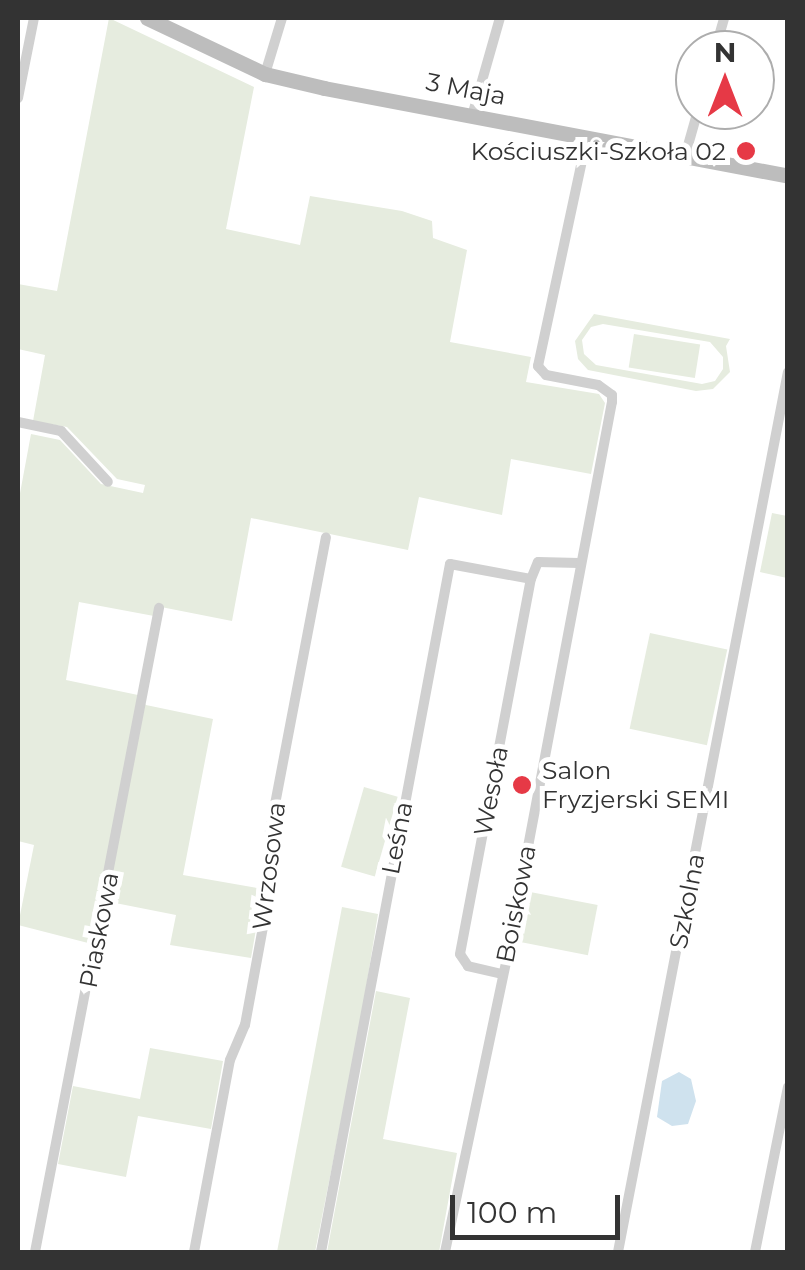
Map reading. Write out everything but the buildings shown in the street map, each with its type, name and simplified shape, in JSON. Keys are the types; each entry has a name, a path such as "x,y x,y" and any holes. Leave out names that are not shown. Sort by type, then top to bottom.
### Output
{"street":[{"path":"18,98 34,18"},
{"name":"3 Maja","path":"146,18 265,74 788,176"},
{"path":"265,74 282,18"},
{"path":"472,116 500,18"},
{"path":"685,156 692,130"},
{"name":"Boiskowa","path":"445,1252 612,402 612,395 598,385 546,375 538,366 587,137"},
{"name":"Szkolna","path":"618,1252 788,372"},
{"path":"18,422 61,431 108,482"},
{"name":"Wrzosowa","path":"194,1252 230,1060 244,1025 266,910 273,872 268,840 326,537"},
{"path":"531,579 538,562 580,563"},
{"name":"Leśna","path":"321,1252 450,564 531,579"},
{"name":"Wesoła","path":"502,974 468,966 460,954 531,579"},
{"name":"Piaskowa","path":"35,1252 160,608"},
{"path":"755,1252 788,1087"}],"shaded area":[{"path":"109,18 254,87 226,229 300,245 310,196 402,211 432,221 433,238 467,250 450,342 531,357 526,382 599,394 605,403 591,474 511,459 502,515 419,497 408,550 251,518 232,621 156,606 154,616 79,602 66,680 138,695 146,705 213,719 183,875 263,889 251,958 170,945 176,915 100,900 92,944 18,925 34,845 18,841 18,504 31,434 60,440 101,484 143,493 145,485 117,479 67,427 33,421 45,355 18,349 18,284 57,291"},
{"path":"594,314 730,339 726,346 730,372 713,389 696,391 588,370 578,359 575,341","holes":["603,324 710,342 723,357 723,369 715,381 702,384 596,365 584,354 582,340 591,327"]},
{"path":"634,334 700,344 695,378 629,368"},
{"path":"772,513 787,516 787,578 760,572"},
{"path":"650,633 727,649 707,745 630,729"},
{"path":"364,787 398,797 375,876 341,867"},
{"path":"525,891 598,905 588,955 515,941"},
{"path":"342,907 378,914 359,1031 315,1252 277,1252"},
{"path":"376,991 410,998 383,1139 457,1153 439,1252 327,1252"},
{"path":"150,1048 223,1061 211,1129 138,1116 126,1177 58,1164 73,1086 140,1099"}],"water":[{"path":"679,1072 691,1079 696,1101 688,1124 672,1126 657,1117 662,1081"}],"place":[{"name":"Kościuszki-Szkoła 02","path":"746,151"},
{"name":"Salon Fryzjerski SEMI","path":"522,785"}]}
